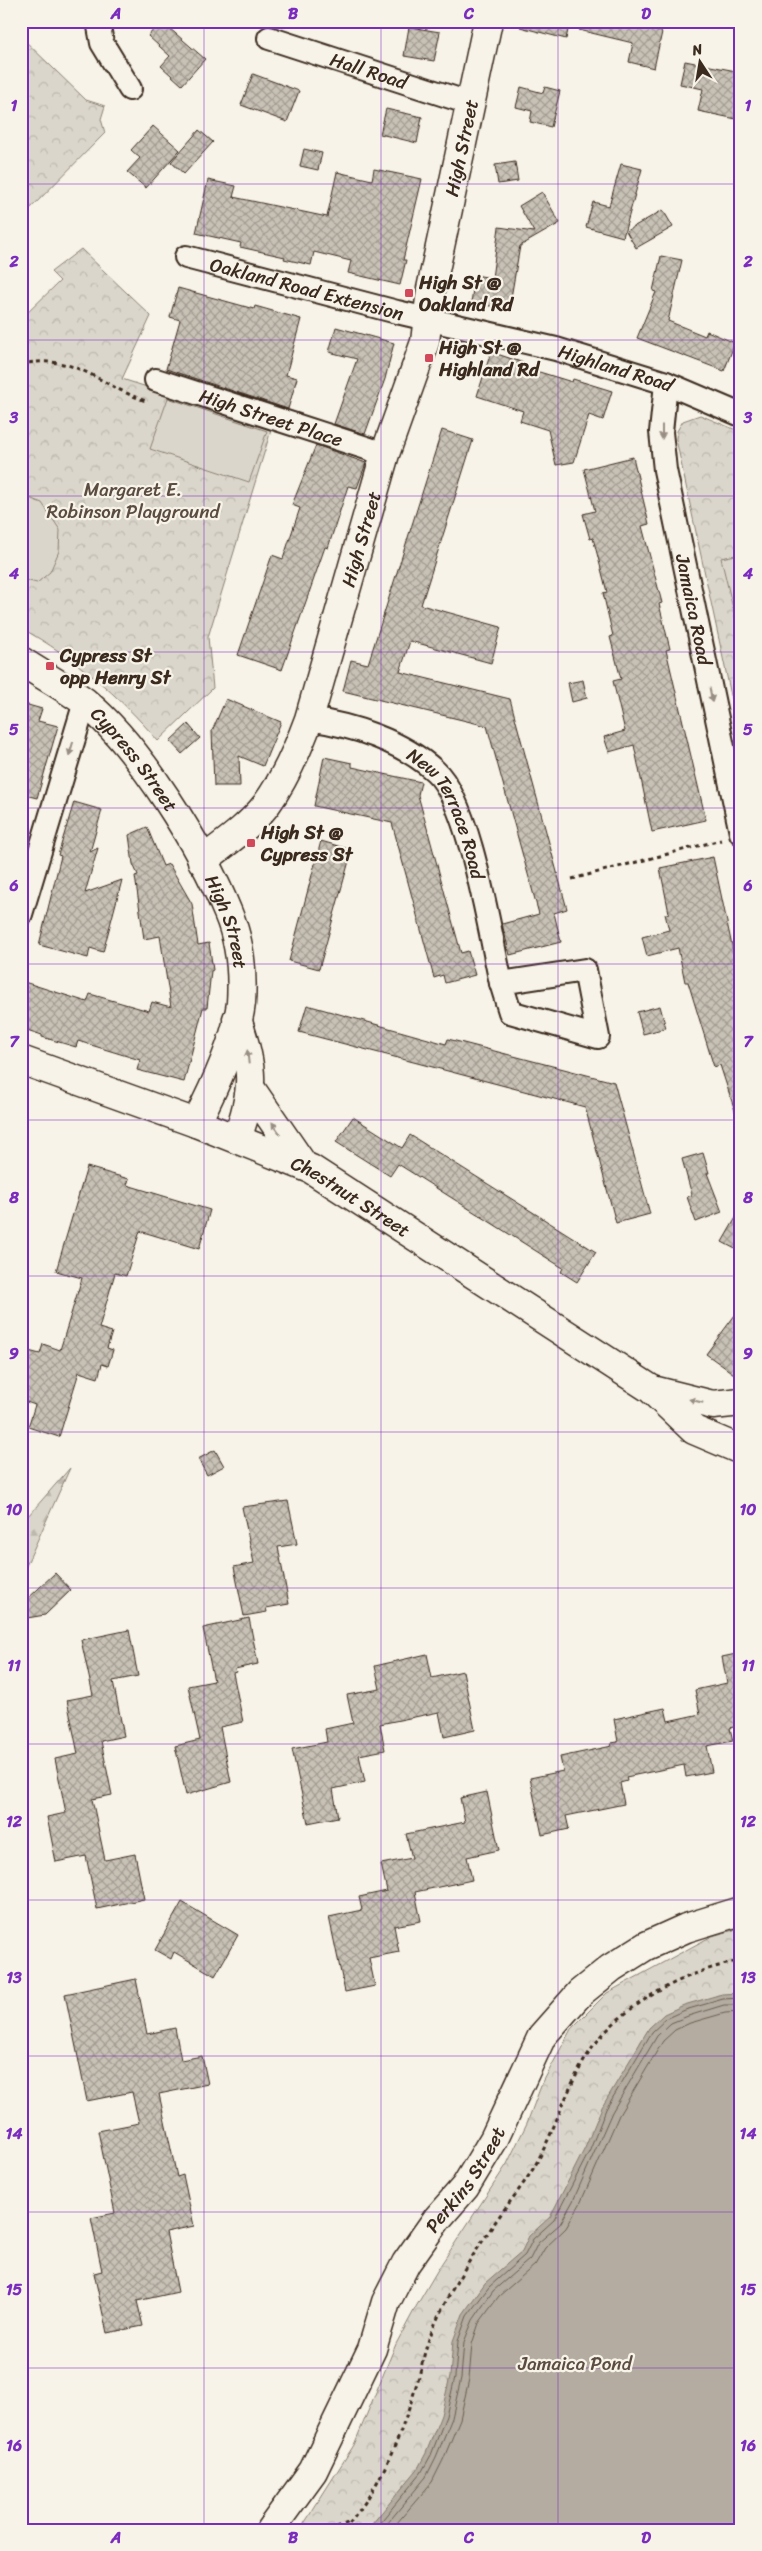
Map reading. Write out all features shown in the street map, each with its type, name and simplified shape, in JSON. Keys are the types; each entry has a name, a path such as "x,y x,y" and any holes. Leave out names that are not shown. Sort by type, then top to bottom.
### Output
{"main road":[{"name":"High Street","path":"196,1123 214,1088 237,1018 240,1003 241,959 229,915 202,861 240,831 266,805 293,761 310,719 385,454 425,342 431,289 488,21"},
{"name":"Cypress Street","path":"21,661 85,702 110,728 163,794 202,861"},
{"name":"High Street","path":"237,1018 247,1048 251,1089 248,1109 237,1138"},
{"name":"Chestnut Street","path":"21,1060 237,1138 304,1166 651,1389 694,1430 741,1449"},
{"path":"251,1089 304,1166"},
{"name":"Chestnut Street","path":"651,1389 713,1405 741,1402"},
{"path":"741,1407 732,1425 733,1438 741,1449"},
{"name":"Perkins Street","path":"270,2530 313,2471 372,2349 386,2302 406,2263 437,2219 465,2186 489,2147 542,2036 580,1993 611,1968 646,1946 686,1928 741,1911"}],"street":[{"path":"98,21 102,43 130,89"},
{"name":"Hall Road","path":"269,38 470,103"},
{"name":"Oakland Road Extension","path":"186,257 428,320"},
{"name":"Highland Road","path":"428,320 556,349 666,383 741,416"},
{"name":"High Street Place","path":"156,380 385,454"},
{"name":"Jamaica Road","path":"666,383 661,432 665,470 732,836"},
{"path":"21,914 85,702"},
{"name":"New Terrace Road","path":"310,719 327,721 396,745 436,771 448,790 472,851 501,983"}],"path":[{"path":"21,364 50,362 71,365 90,372 129,395 149,402"},
{"path":"572,879 732,836"},
{"path":"344,2530 372,2492 394,2446 416,2386 428,2342 446,2302 468,2264 537,2162 579,2072 595,2044 613,2024 626,2014 645,2000 683,1978 741,1961"},
{"path":"329,2530 351,2521"}],"green space":[{"path":"21,37 86,100 105,106 101,119 105,133 21,218"},
{"name":"Margaret E. Robinson Playground","path":"81,249 151,316 122,379 272,427 208,637 213,688 158,741 128,708 95,678 60,652 21,628 21,319 60,281 51,272"},
{"path":"168,398 267,431 249,482 150,449"},
{"path":"700,415 741,432 741,742 676,439 677,431 683,421"},
{"path":"21,495 42,503 60,530 59,551 50,572 37,583 21,579"},
{"path":"741,554 741,642 721,558"},
{"path":"70,1468 21,1577 21,1524"},
{"name":"Jamaica Pond","path":"741,1928 741,2530 300,2530 354,2445 396,2344 417,2305 440,2266 507,2164 527,2123 541,2086 571,2029 607,1993 712,1936"}],"water":[{"name":"Jamaica Pond","path":"741,1993 741,2530 367,2530 417,2470 426,2453 441,2415 450,2376 453,2341 463,2314 485,2283 522,2251 529,2236 550,2217 585,2148 602,2107 649,2028 664,2014 684,2005 722,1994"}],"building":[{"path":"161,21 205,59 182,85 161,66 170,56 148,36"},
{"path":"521,21 570,21 566,39 520,27"},
{"path":"581,21 608,21 662,32 654,68 629,62 633,43 579,30"},
{"path":"409,27 440,32 434,61 404,56"},
{"path":"685,61 741,72 741,120 698,111 703,89 680,84"},
{"path":"253,74 299,91 287,122 241,105"},
{"path":"521,87 543,93 545,87 560,91 551,127 530,122 532,111 516,107"},
{"path":"386,109 422,117 417,143 380,134"},
{"path":"153,126 180,150 146,188 127,172 140,158 131,150"},
{"path":"199,130 213,142 184,174 171,162"},
{"path":"304,149 322,153 318,170 300,166"},
{"path":"515,162 518,181 498,184 495,165"},
{"path":"621,164 642,169 623,237 586,227 593,202 609,206"},
{"path":"374,169 422,179 403,260 406,260 400,285 348,273 351,261 314,252 311,265 240,247 241,243 196,233 208,180 236,186 233,197 327,217 337,172 372,180"},
{"path":"542,192 560,223 520,246 509,309 471,303 475,275 492,278 499,227 534,232 519,206"},
{"path":"663,210 673,227 636,248 626,231"},
{"path":"661,256 682,260 668,321 705,336 707,331 735,343 724,371 637,338 656,292 653,291"},
{"path":"178,288 254,309 255,306 301,319 286,375 297,378 288,409 166,369 180,320 170,317"},
{"path":"336,327 394,343 385,379 365,434 334,424 357,359 329,352"},
{"path":"491,352 524,363 523,367 572,382 573,379 612,391 603,420 589,415 574,462 556,465 548,430 520,421 523,411 477,396"},
{"path":"442,430 473,440 421,605 501,627 491,663 410,641 400,672 510,699 567,909 554,913 561,942 510,955 502,924 539,914 487,726 343,691 351,660 368,664"},
{"path":"316,445 366,463 357,488 348,486 328,548 325,547 282,670 238,655 272,555 283,559 300,508 292,505"},
{"path":"633,457 649,524 642,526 662,603 659,604 670,649 666,650 706,820 652,832 634,745 609,752 604,737 625,731 613,681 621,679 610,637 613,636 603,593 607,592 593,538 590,539 583,514 595,511 584,469"},
{"path":"583,680 587,698 572,702 568,683"},
{"path":"226,699 281,722 263,766 239,756 240,786 214,786 212,731"},
{"path":"21,703 42,709 38,721 58,726 37,798 21,794"},
{"path":"188,724 200,738 182,754 170,741"},
{"path":"324,757 352,763 352,767 421,782 418,795 461,953 468,951 475,975 445,983 443,975 434,978 392,823 314,806"},
{"path":"74,802 102,810 90,852 98,848 85,893 122,880 103,952 90,948 88,958 39,945 61,856 58,855"},
{"path":"147,827 163,866 169,864 192,904 198,945 209,943 213,970 211,971 207,1008 203,1008 184,1082 137,1070 140,1060 78,1041 76,1047 42,1037 42,1035 21,1028 21,981 87,1002 90,994 149,1011 152,1002 171,1007 160,936 144,939 135,876 138,875 133,864 129,835"},
{"path":"321,841 352,850 319,969 289,961"},
{"path":"713,857 741,988 741,1116 737,1117 720,1065 714,1067 688,982 685,982 678,948 647,956 642,937 669,930 665,914 669,913 660,868"},
{"path":"307,1005 446,1044 448,1039 614,1082 650,1214 616,1223 585,1107 299,1032"},
{"path":"660,1006 666,1028 643,1034 637,1012"},
{"path":"353,1117 402,1148 410,1135 596,1252 577,1282 561,1272 563,1268 398,1164 390,1176 336,1142"},
{"path":"703,1153 709,1173 707,1173 722,1212 696,1222 687,1197 692,1195 682,1159"},
{"path":"87,1167 129,1179 127,1185 210,1210 199,1249 140,1231 126,1276 115,1273 99,1328 112,1332 107,1348 113,1350 108,1366 102,1364 98,1378 79,1372 59,1437 28,1427 35,1405 21,1400 21,1349 40,1354 43,1344 60,1350 82,1278 56,1271"},
{"path":"741,1209 741,1252 722,1242"},
{"path":"741,1307 741,1379 706,1354"},
{"path":"215,1450 224,1466 207,1475 198,1459"},
{"path":"288,1501 297,1544 278,1547 289,1604 266,1608 267,1612 244,1616 234,1567 254,1563 242,1507"},
{"path":"55,1573 71,1590 45,1615 21,1619 21,1605"},
{"path":"249,1618 258,1664 235,1669 236,1672 233,1673 243,1722 220,1727 231,1782 186,1795 175,1746 200,1740 188,1686 214,1681 203,1628"},
{"path":"129,1630 138,1676 113,1681 124,1736 101,1741 112,1795 92,1799 105,1860 135,1854 144,1899 97,1909 86,1856 56,1862 47,1817 66,1813 55,1759 78,1754 67,1700 93,1695 81,1640"},
{"path":"741,1653 741,1725 730,1728 733,1741 707,1746 712,1772 686,1777 684,1765 626,1777 627,1781 620,1783 624,1804 566,1816 569,1829 542,1835 530,1778 563,1771 560,1757 612,1746 611,1743 618,1742 614,1719 665,1708 668,1721 700,1714 695,1690 727,1683 722,1657"},
{"path":"427,1654 432,1678 463,1671 475,1730 444,1737 439,1712 380,1724 385,1750 359,1755 365,1782 333,1789 338,1817 308,1823 292,1749 327,1742 325,1729 353,1723 347,1695 380,1689 375,1666"},
{"path":"487,1792 499,1850 467,1857 472,1880 415,1892 421,1921 394,1926 399,1952 369,1958 375,1986 345,1992 329,1917 362,1910 359,1897 387,1891 381,1864 412,1858 406,1834 465,1822 460,1798"},
{"path":"182,1902 238,1935 215,1976 174,1952 171,1959 155,1950"},
{"path":"136,1979 147,2034 175,2028 181,2060 202,2056 208,2084 159,2094 177,2177 183,2175 194,2226 166,2232 178,2292 137,2301 143,2326 107,2333 94,2273 102,2271 91,2218 115,2213 98,2131 139,2123 132,2092 87,2101 65,1994"}],"waterway":[{"path":"21,2524 26,2530"}],"place":[{"name":"High St @ Oakland Rd","path":"409,293"},
{"name":"High St @ Highland Rd","path":"429,358"},
{"name":"Cypress St opp Henry St","path":"50,666"},
{"name":"High St @ Cypress St","path":"251,843"}]}
